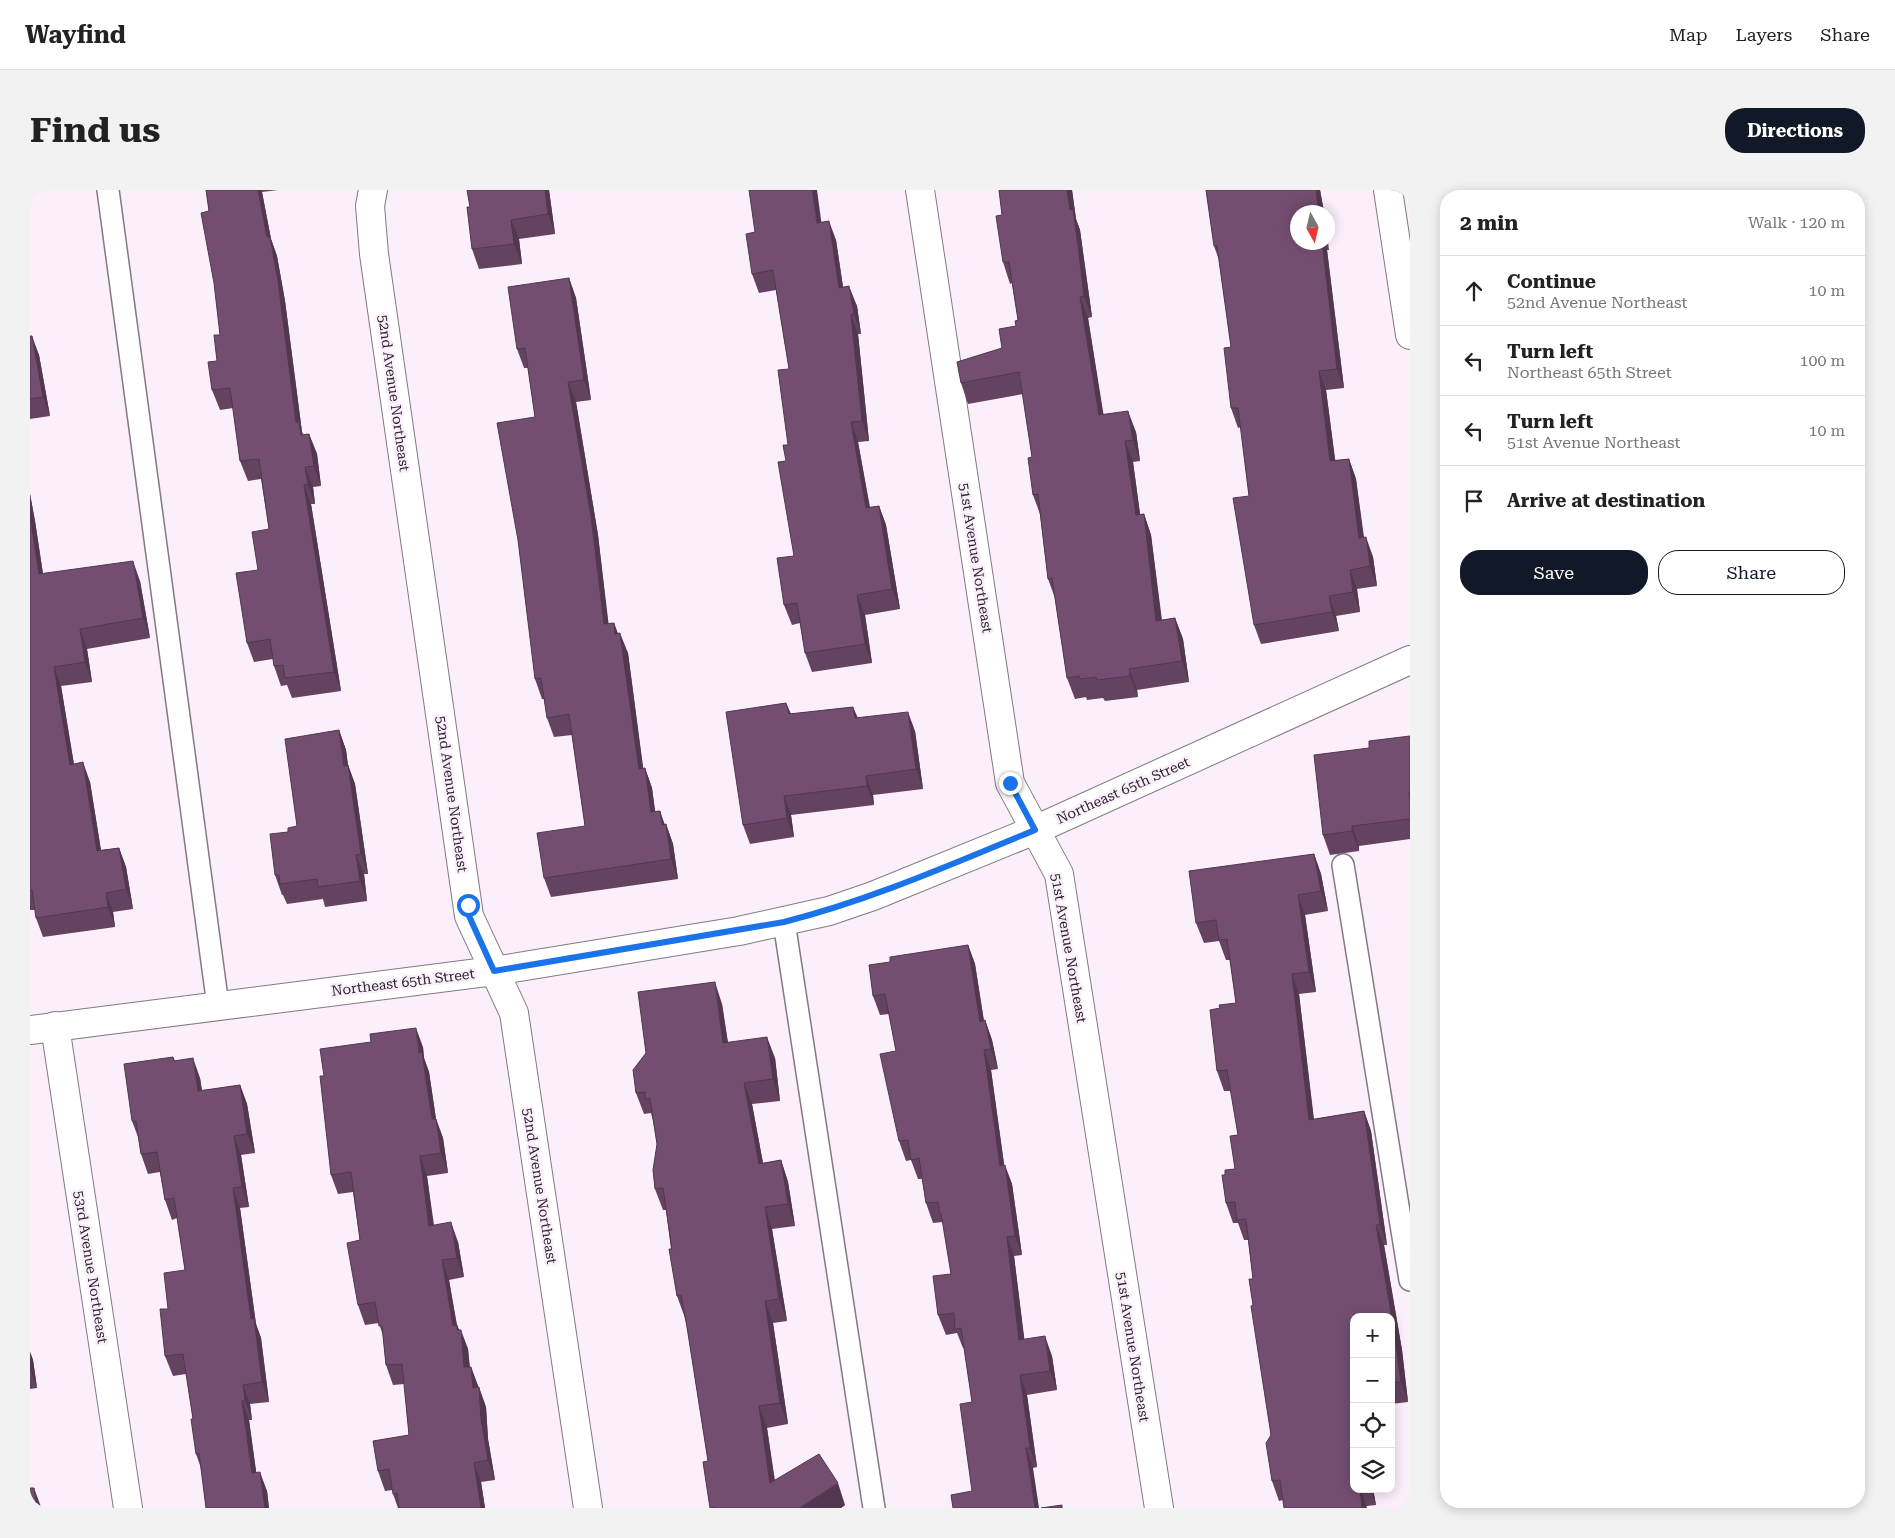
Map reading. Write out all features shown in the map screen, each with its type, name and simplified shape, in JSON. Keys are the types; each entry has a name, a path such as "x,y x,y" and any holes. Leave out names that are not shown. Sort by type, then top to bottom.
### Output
{"street":[{"name":"52nd Avenue Northeast","path":"374,190 370,206 374,254 469,916 514,1013 588,1508"},
{"name":"51st Avenue Northeast","path":"920,190 1010,783 1059,874 1159,1508"},
{"path":"1388,190 1410,335"},
{"name":"Northeast 65th Street","path":"43,1028 494,971 784,922 829,911 873,896 1035,830 1410,660"},
{"name":"53rd Avenue Northeast","path":"43,1028 128,1508"}],"lane":[{"path":"108,190 218,1006"},
{"path":"1343,865 1410,1280"},
{"path":"784,922 874,1508"}],"building":[{"path":"206,190 258,190 267,237 270,237 278,281 296,422 299,422 301,435 309,434 314,466 305,467 308,484 304,485 334,672 285,678 283,665 274,666 270,639 247,643 236,573 258,570 252,532 269,529 259,459 240,461 230,388 212,390 208,362 217,361 214,335 220,335 214,283 201,213 209,211"},
{"path":"467,190 545,190 548,214 511,220 514,244 472,249 467,207 470,207"},
{"path":"749,190 812,190 817,223 829,221 839,288 849,286 854,314 851,315 862,421 851,422 866,508 879,506 892,589 857,595 865,644 805,653 797,603 784,605 777,558 794,556 778,462 786,461 783,445 788,445 778,370 789,369 773,270 752,274 746,234 755,232"},
{"path":"999,190 1067,190 1070,210 1073,209 1084,296 1080,297 1099,415 1128,411 1133,440 1125,441 1136,515 1144,514 1156,621 1175,618 1182,661 1129,669 1130,676 1097,680 1096,677 1080,679 1079,676 1067,678 1052,578 1048,579 1038,494 1033,495 1028,458 1032,457 1019,372 961,383 957,362 1002,348 999,329 1016,326 1015,321 1018,320 1009,262 1003,262 996,216 1002,215"},
{"path":"1206,190 1316,190 1318,205 1290,205 1290,250 1323,250 1337,369 1319,371 1330,461 1349,459 1359,538 1366,537 1370,566 1350,570 1353,592 1329,596 1332,612 1254,625 1233,498 1249,496 1238,408 1231,408 1224,348 1231,347 1217,246 1214,246"},
{"path":"569,278 584,380 568,382 591,516 604,624 614,623 615,634 620,633 639,769 645,768 651,812 660,811 662,825 666,824 671,859 544,878 537,833 585,826 569,714 547,718 541,678 535,679 518,540 497,423 535,417 525,348 517,349 508,287"},
{"path":"30,336 32,336 43,397 30,399"},
{"path":"30,515 39,574 133,561 143,618 80,629 85,662 54,667 70,765 83,762 97,851 119,848 126,889 106,893 108,907 36,918 32,890 30,890"},
{"path":"786,703 789,714 853,707 855,718 908,712 916,769 866,776 867,786 784,796 787,818 743,825 726,712"},
{"path":"339,730 344,766 348,765 361,854 356,855 360,881 318,887 317,879 280,884 279,875 275,875 270,834 288,832 288,828 297,826 285,739"},
{"path":"1410,736 1410,819 1352,826 1352,831 1323,835 1314,755 1369,748 1369,741"},
{"path":"1314,854 1321,891 1298,895 1309,972 1292,974 1309,1120 1364,1111 1380,1224 1376,1225 1391,1313 1350,1313 1350,1493 1360,1493 1362,1508 1284,1508 1280,1480 1272,1481 1266,1443 1271,1435 1251,1306 1253,1305 1249,1279 1253,1279 1246,1219 1237,1220 1235,1202 1226,1203 1222,1175 1225,1175 1225,1170 1235,1169 1230,1136 1238,1135 1227,1070 1217,1071 1210,1010 1220,1008 1219,1005 1236,1003 1227,939 1219,940 1216,920 1196,923 1189,871"},
{"path":"968,945 980,1022 985,1020 991,1049 984,1050 1000,1166 1005,1165 1015,1236 1007,1237 1019,1340 1045,1336 1050,1371 1020,1375 1030,1448 1026,1448 1035,1508 953,1508 951,1495 972,1491 960,1404 972,1402 961,1328 955,1329 954,1313 938,1315 933,1276 951,1274 941,1213 938,1202 926,1203 919,1158 911,1160 908,1140 899,1141 880,1054 896,1051 885,994 873,996 869,965 890,962 890,957"},
{"path":"715,982 723,1043 767,1037 773,1079 744,1083 759,1164 781,1160 788,1204 765,1207 779,1299 765,1301 780,1403 759,1406 770,1483 819,1454 838,1483 800,1508 710,1508 703,1462 708,1461 687,1327 681,1295 677,1296 669,1249 672,1249 663,1188 655,1189 653,1170 657,1144 650,1098 645,1099 645,1092 636,1093 633,1070 646,1053 638,992"},
{"path":"416,1028 419,1053 422,1052 432,1119 436,1119 441,1153 420,1156 429,1226 451,1222 457,1258 442,1260 453,1326 457,1325 457,1330 461,1330 464,1367 471,1367 473,1388 479,1387 481,1419 488,1460 474,1463 481,1508 399,1508 397,1493 393,1494 389,1469 378,1471 373,1441 409,1435 402,1364 386,1365 382,1326 379,1326 375,1302 358,1305 347,1243 360,1240 351,1172 331,1175 320,1076 324,1076 320,1049 371,1042 370,1034"},
{"path":"173,1057 174,1061 193,1058 198,1091 240,1085 247,1134 234,1136 242,1187 233,1188 251,1319 254,1318 262,1382 243,1385 245,1400 242,1401 252,1473 260,1472 265,1508 206,1508 199,1453 196,1454 191,1419 193,1419 183,1354 165,1356 160,1309 168,1309 164,1273 185,1270 174,1198 165,1200 157,1152 141,1154 136,1121 132,1121 124,1064"},
{"path":"1395,1337 1401,1382 1395,1383"},
{"path":"30,1488 34,1488 37,1508 30,1508"},
{"path":"1062,1505 1062,1508 1041,1508"}],"route":[{"path":"468,905 469,916 494,971 784,922 829,911 873,896 1035,830 1010,783"}]}
